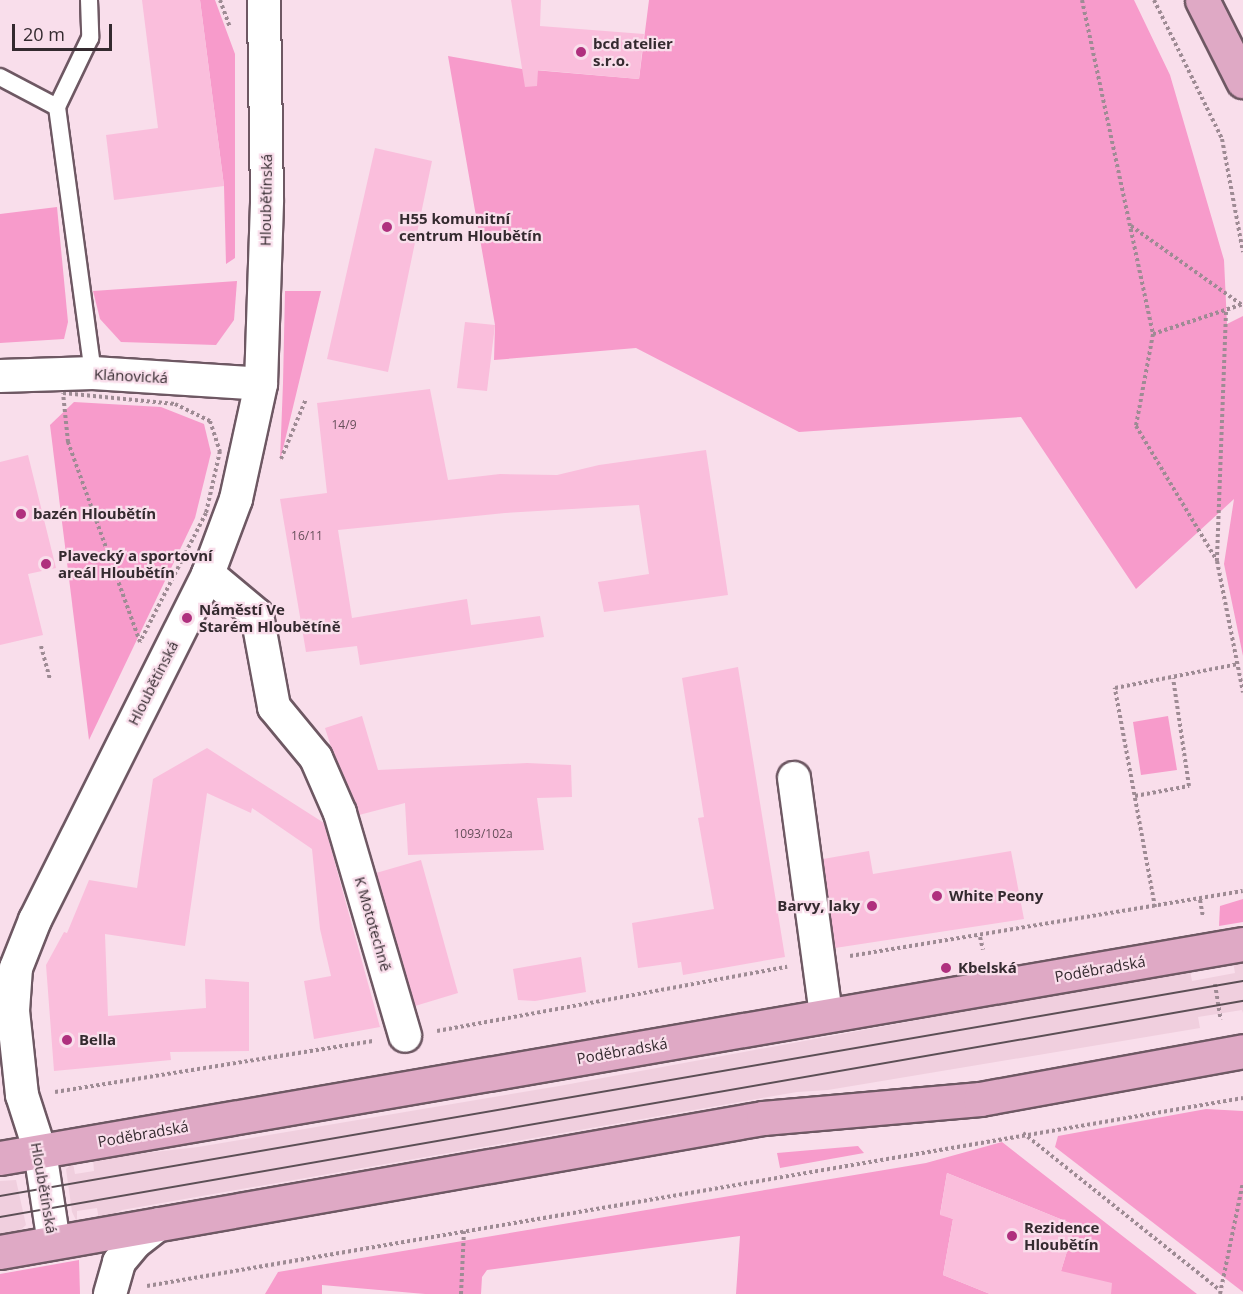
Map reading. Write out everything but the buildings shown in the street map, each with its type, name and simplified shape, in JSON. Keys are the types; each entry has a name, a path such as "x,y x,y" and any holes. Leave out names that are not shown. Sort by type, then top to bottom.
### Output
{"main road":[{"path":"1202,0 1243,81"},
{"name":"Poděbradská","path":"0,1158 1243,944"},
{"path":"0,1252 763,1118 980,1099 1243,1051"}],"street":[{"name":"Hloubětínská","path":"54,1242 40,1151 22,1095 13,1011 16,968 35,920 208,574 236,499 261,384 267,200 264,0"},
{"name":"Klánovická","path":"0,376 93,373 261,384"},
{"name":"K Mototechně","path":"208,574 256,615 274,707 316,758 340,813 405,1036"},
{"path":"794,778 826,1016"},
{"path":"110,1293 119,1262 136,1242 159,1224"}],"lane":[{"path":"89,0 90,38 57,107 93,373"},
{"path":"0,77 57,107"}],"path":[{"path":"1082,0 1153,333 1136,426 1217,561"},
{"path":"1154,0 1222,139 1243,252"},
{"path":"1130,226 1242,305"},
{"path":"1153,333 1226,312 1242,305"},
{"path":"1226,312 1217,561 1243,692"},
{"path":"140,642 68,442 63,393 176,404 211,423"},
{"path":"279,465 306,399"},
{"path":"41,646 50,680"},
{"path":"1155,907 1115,688 1238,664"},
{"path":"1135,796 1189,786 1173,678"},
{"path":"1200,900 1243,891"},
{"path":"980,937 983,950"},
{"path":"1214,977 1220,1013"},
{"path":"47,1092 405,1036"},
{"path":"1233,1086 1235,1098"},
{"path":"110,1293 1023,1133 1243,1098"},
{"path":"1023,1133 1220,1292 1243,1182"},
{"path":"461,1294 464,1231"}],"shaded area":[{"path":"200,0 215,0 235,54 235,258 226,264 224,186"},
{"path":"649,0 1134,0 1170,75 1224,260 1227,324 1243,316 1243,656 1224,564 1234,499 1136,589 1021,417 799,432 636,348 494,360 495,325 448,56 522,69 639,79"},
{"path":"57,207 68,322 64,339 0,343 0,214"},
{"path":"237,281 234,320 216,345 121,342 100,319 93,291"},
{"path":"285,291 321,291 280,461 283,383"},
{"path":"74,402 161,407 204,424 211,453 195,518 89,740 50,425"},
{"path":"1168,716 1177,770 1141,775 1133,722"},
{"path":"1243,899 1243,922 1219,926 1220,906"},
{"path":"1243,960 1243,1013 1242,1010 1198,1017 1200,1028 828,1090 797,1092 122,1210 99,1221 97,1208 77,1211 77,1222 72,1212 66,1169 73,1163 75,1174 94,1171 93,1159 198,1147 559,1086 1190,970 1192,981 1235,973 1233,962"},
{"path":"1206,1109 1243,1111 1243,1292 1055,1147 1058,1136"},
{"path":"1002,1142 1197,1294 1067,1294 1061,1271 1075,1225 947,1173 940,1214 953,1219 943,1275 990,1294 736,1294 740,1236 487,1270 482,1277 481,1294 425,1294 322,1285 322,1294 265,1294 278,1272 926,1163"},
{"path":"858,1146 864,1153 780,1168 777,1153"},
{"path":"16,1180 26,1225 17,1233 0,1235 0,1181"},
{"path":"79,1260 80,1294 0,1294 0,1274"}],"tram line":[{"path":"0,1196 1243,981"},
{"path":"0,1217 1243,1001"}],"place":[{"name":"bcd atelier s.r.o.","path":"581,52"},
{"name":"H55 komunitní centrum Hloubětín","path":"387,227"},
{"name":"bazén Hloubětín","path":"21,514"},
{"name":"Plavecký a sportovní areál Hloubětín","path":"46,564"},
{"name":"Náměstí Ve Starém Hloubětíně","path":"187,618"},
{"name":"White Peony","path":"937,896"},
{"name":"Barvy, laky","path":"872,906"},
{"name":"Kbelská","path":"946,968"},
{"name":"Bella","path":"67,1040"},
{"name":"Rezidence Hloubětín","path":"1012,1236"}]}
